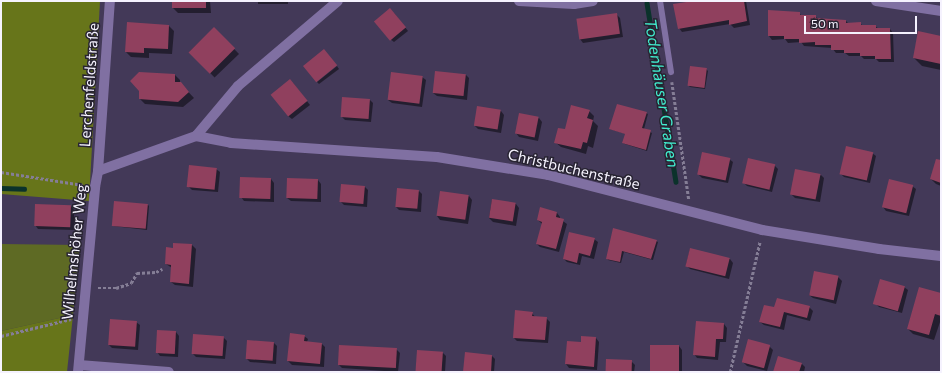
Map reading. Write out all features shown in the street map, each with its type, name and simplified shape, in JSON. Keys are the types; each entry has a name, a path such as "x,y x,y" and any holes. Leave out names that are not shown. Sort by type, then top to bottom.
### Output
{"street":[{"name":"Lerchenfeldstraße","path":"98,171 110,1"},
{"path":"196,136 238,86 338,1"},
{"path":"519,1 574,4 593,1"},
{"path":"876,1 941,11"},
{"name":"Wilhelmshöher Weg","path":"78,368 95,188 98,171 196,136"},
{"name":"Christbuchenstraße","path":"196,136 232,143 437,157 548,175 762,230 879,250 941,256"},
{"path":"78,368 169,372"}],"lane":[{"path":"660,1 671,72"}],"path":[{"path":"671,72 691,212"},
{"path":"1,172 95,188"},
{"path":"730,372 762,230"},
{"path":"86,285 102,289 116,288 131,283 137,273 156,272 162,269"},
{"path":"1,336 83,316"}],"green space":[{"path":"1,1 100,1 89,201 1,194"},
{"path":"1,244 80,245 73,315 1,331"},
{"path":"73,315 67,372 1,372 1,331"}],"building":[{"path":"172,1 206,1 206,8 172,8"},
{"path":"693,1 744,1 747,21 729,25 729,20 678,29 673,4"},
{"path":"390,8 406,27 390,41 374,21"},
{"path":"768,10 800,12 800,15 816,15 816,18 846,20 846,23 861,22 861,25 876,25 876,28 890,28 891,59 875,59 875,56 860,56 860,53 844,53 844,50 831,50 831,45 815,45 815,42 799,43 799,39 784,39 784,36 768,36"},
{"path":"617,13 620,34 579,40 576,19"},
{"path":"127,22 169,25 168,49 144,48 144,53 125,52"},
{"path":"214,27 235,48 210,74 189,52"},
{"path":"918,31 941,36 941,64 913,58"},
{"path":"324,49 337,65 316,82 303,66"},
{"path":"690,66 707,68 704,88 688,86"},
{"path":"435,71 466,74 464,96 433,93"},
{"path":"139,72 175,74 175,82 181,82 189,92 178,102 139,99 139,91 130,81"},
{"path":"391,72 423,76 419,104 388,100"},
{"path":"290,79 308,101 288,116 271,95"},
{"path":"342,97 370,99 369,119 341,117"},
{"path":"617,104 647,112 642,128 651,130 646,150 622,143 625,134 609,129"},
{"path":"571,105 590,110 587,118 593,120 587,143 583,142 581,149 554,143 558,128 565,129"},
{"path":"477,106 501,110 498,130 474,126"},
{"path":"519,113 539,117 535,137 515,134"},
{"path":"846,146 873,152 867,181 839,174"},
{"path":"702,152 730,158 726,181 697,174"},
{"path":"748,158 775,164 769,190 742,183"},
{"path":"936,159 941,160 941,183 930,179"},
{"path":"189,165 217,168 215,190 187,187"},
{"path":"795,169 821,174 816,199 790,195"},
{"path":"240,177 271,178 270,199 239,198"},
{"path":"287,178 318,179 317,199 286,198"},
{"path":"889,179 913,185 906,213 882,207"},
{"path":"341,184 365,186 363,204 339,202"},
{"path":"397,188 419,190 417,209 395,207"},
{"path":"440,191 469,195 465,220 437,216"},
{"path":"492,199 516,203 513,222 489,218"},
{"path":"114,201 148,204 146,229 112,226"},
{"path":"35,204 71,205 70,227 34,226"},
{"path":"540,207 557,212 556,217 564,219 556,249 536,244 542,222 537,220"},
{"path":"613,228 657,240 651,259 622,251 620,262 606,259"},
{"path":"569,232 595,238 590,256 579,253 577,263 563,259"},
{"path":"173,243 192,244 189,284 170,282 171,265 165,264 166,247 173,248"},
{"path":"690,248 730,258 725,276 685,266"},
{"path":"814,271 839,276 834,300 809,296"},
{"path":"880,279 905,286 898,311 873,304"},
{"path":"919,287 941,293 941,316 935,314 929,335 907,329"},
{"path":"777,298 810,306 807,318 784,312 780,327 759,322 764,305 774,307"},
{"path":"515,310 533,312 532,316 547,317 545,340 513,338"},
{"path":"110,319 137,321 135,347 108,345"},
{"path":"696,321 724,323 723,339 716,339 715,357 693,355"},
{"path":"157,330 176,331 175,354 156,353"},
{"path":"290,333 305,335 304,341 322,343 320,364 287,361"},
{"path":"193,334 224,336 223,356 192,354"},
{"path":"581,336 596,337 594,367 565,364 567,341 581,342"},
{"path":"748,339 770,345 764,368 742,362"},
{"path":"247,340 274,342 273,361 246,359"},
{"path":"339,345 397,348 396,368 338,365"},
{"path":"650,345 679,345 679,372 650,372"},
{"path":"417,350 443,352 442,372 416,371"},
{"path":"465,352 492,355 491,372 463,372"},
{"path":"778,356 802,363 799,372 773,372"},
{"path":"606,359 632,360 632,372 606,372"}],"waterway":[{"name":"Todenhäuser Graben","path":"647,3 676,182"},
{"path":"1,188 24,189"}]}
